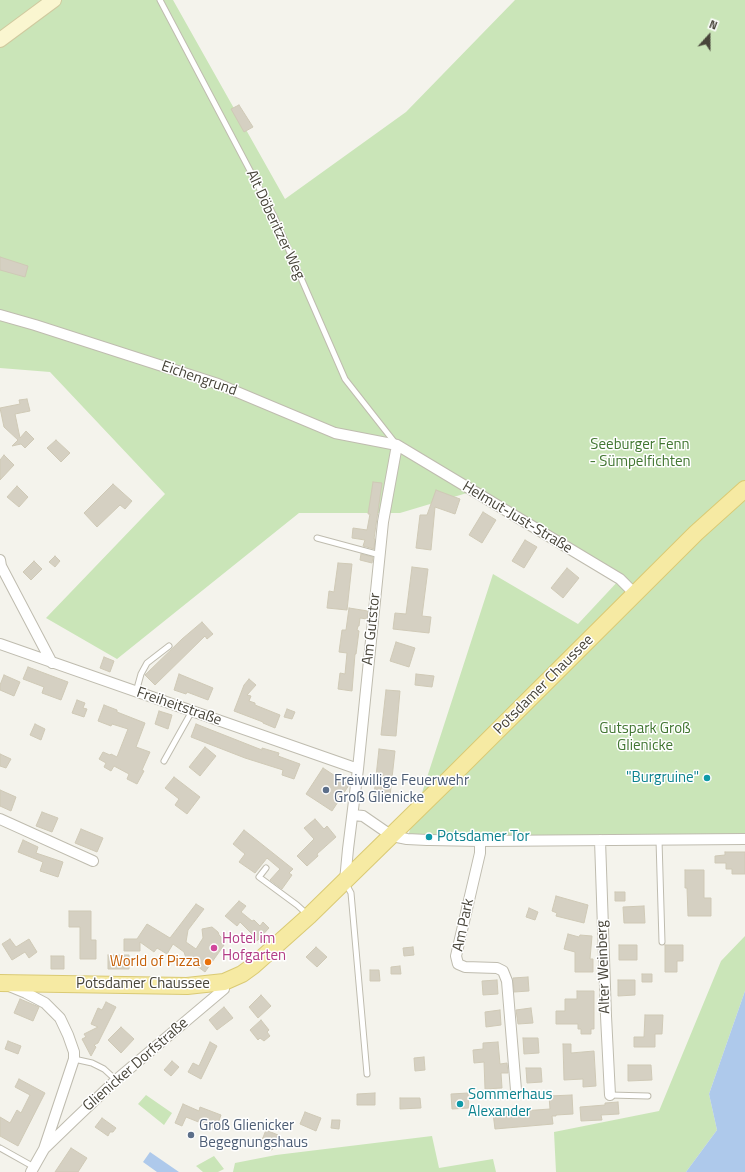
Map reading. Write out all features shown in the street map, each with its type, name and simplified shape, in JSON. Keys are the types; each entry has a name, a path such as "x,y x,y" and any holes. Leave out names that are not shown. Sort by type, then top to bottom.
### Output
{"main road":[{"path":"0,40 54,0"},
{"name":"Potsdamer Chaussee","path":"0,982 187,986 224,982 242,974 309,916 392,836 696,533 745,489"}],"street":[{"name":"Eichengrund","path":"0,315 218,384 335,433 397,445"},
{"name":"Am Gutstor","path":"345,881 383,522 397,445"},
{"name":"Helmut-Just-Straße","path":"397,445 620,579 635,594"},
{"path":"0,560 1,566 52,663"},
{"name":"Freiheitstraße","path":"0,644 358,769"},
{"path":"353,815 363,816 392,836 407,839 480,841 745,839"},
{"path":"0,819 93,861"},
{"name":"Alter Weinberg","path":"600,840 610,1095"},
{"name":"Am Park","path":"480,841 480,853 456,956 458,964 465,967 496,968 503,971 507,980 516,1090"},
{"path":"0,982 45,1003 60,1018 74,1052 74,1059"},
{"name":"Glienicker Dorfstraße","path":"44,1149 116,1080 224,989 224,982"},
{"name":"Glienicker Dorfstraße","path":"33,1169 44,1149 74,1059"}],"lane":[{"name":"Alt Döberitzer Weg","path":"160,0 274,216 345,379 397,445"},
{"path":"317,538 380,555"},
{"path":"136,692 141,674 147,663 169,646"},
{"path":"164,761 192,711"},
{"path":"659,840 662,942"},
{"path":"266,868 259,877 297,905 309,916"},
{"path":"345,881 351,894 367,1074"},
{"path":"74,1059 92,1063 104,1069 116,1080"},
{"path":"610,1095 648,1096"},
{"path":"0,1148 33,1169"}],"green space":[{"path":"0,0 173,0 285,199 406,112 515,0 745,0 745,839 588,840 429,845 430,840 407,839 493,574 578,624 620,579 477,490 400,513 299,513 117,659 46,618 165,494 50,372 0,368"},
{"path":"745,936 745,991 709,1094 717,1130 686,1172 556,1172 554,1132 659,1111 721,961"},
{"path":"146,1095 172,1113 164,1125 138,1104"},
{"path":"432,1136 439,1168 493,1159 496,1172 233,1172 235,1163 276,1155"},
{"path":"214,1156 224,1169 218,1172 203,1172 196,1166"}],"water":[{"path":"745,991 745,1172 686,1172 717,1130 709,1094"},
{"path":"150,1152 179,1172 157,1172 143,1162"}],"building":[{"path":"239,105 253,127 244,132 231,109"},
{"path":"0,257 28,266 25,277 0,270"},
{"path":"27,399 30,411 15,414 20,438 26,431 34,439 25,448 21,444 12,446 18,440 4,427 0,408 20,404 19,400"},
{"path":"56,440 70,453 61,462 47,448"},
{"path":"4,455 14,465 0,480 0,460"},
{"path":"373,482 382,483 374,539 374,549 363,546 365,540 352,538 353,528 367,530"},
{"path":"113,484 132,501 125,509 120,505 97,527 84,513"},
{"path":"17,486 28,497 19,507 7,497"},
{"path":"436,490 460,499 455,514 435,507 431,550 416,548 420,515 427,515"},
{"path":"483,512 496,520 482,543 469,535"},
{"path":"525,540 537,547 524,568 512,561"},
{"path":"361,554 373,557 372,563 360,560"},
{"path":"55,556 60,561 55,567 49,562"},
{"path":"34,561 42,569 31,580 23,572"},
{"path":"338,563 352,564 347,610 327,608 329,591 334,592"},
{"path":"412,567 428,569 422,616 431,617 429,633 393,629 395,613 406,614"},
{"path":"567,568 579,578 563,598 551,588"},
{"path":"349,608 368,611 367,619 360,618 357,630 359,631 355,654 352,691 338,689 340,673 345,674 347,653 339,652 342,630 346,630"},
{"path":"202,622 213,634 207,639 205,636 155,685 145,675"},
{"path":"396,642 415,648 409,667 390,661"},
{"path":"104,657 114,661 110,672 100,668"},
{"path":"28,667 68,682 61,700 42,693 44,687 23,679"},
{"path":"179,674 213,688 208,700 187,692 186,694 174,690"},
{"path":"416,674 434,676 432,687 415,685"},
{"path":"4,675 20,682 14,696 0,690 0,685"},
{"path":"249,679 256,685 247,695 251,696 249,701 280,715 275,728 234,711 244,685"},
{"path":"386,690 400,691 396,736 381,735"},
{"path":"77,700 85,703 83,708 87,709 84,717 72,713"},
{"path":"104,705 145,723 136,747 150,752 142,770 144,771 137,784 127,779 129,774 114,766 111,771 104,767 106,763 99,759 103,752 117,757 128,729 112,724 111,726 98,721"},
{"path":"287,709 295,712 292,719 284,717"},
{"path":"159,711 172,715 168,729 155,724"},
{"path":"35,724 45,729 41,740 30,735"},
{"path":"196,724 262,750 262,748 279,753 278,756 300,764 294,779 282,775 283,770 245,758 191,737"},
{"path":"205,747 216,756 200,776 189,767"},
{"path":"379,749 395,751 390,796 374,795"},
{"path":"0,754 11,759 6,768 0,766"},
{"path":"323,768 349,785 332,811 306,794"},
{"path":"174,777 200,797 187,814 175,805 179,799 165,788"},
{"path":"0,790 16,797 11,811 0,806"},
{"path":"42,812 58,818 52,832 36,826"},
{"path":"315,819 324,829 327,826 336,837 317,854 318,856 307,866 297,856 314,839 304,828"},
{"path":"81,829 103,838 97,852 75,843"},
{"path":"244,830 293,869 289,873 292,875 282,889 270,880 280,869 267,858 255,873 239,862 245,854 233,844"},
{"path":"23,840 38,847 36,853 63,862 58,877 40,871 43,862 18,852"},
{"path":"725,852 745,852 745,874 732,874 732,869 726,869 726,863 715,863 715,856 725,855"},
{"path":"685,870 704,870 704,898 711,898 711,916 688,916"},
{"path":"615,892 625,892 625,901 615,901"},
{"path":"556,896 588,905 584,923 556,916 557,913 552,911"},
{"path":"239,901 246,906 241,912 252,921 254,920 260,926 263,922 269,928 257,941 240,922 237,926 225,916"},
{"path":"196,904 204,909 188,930 186,942 196,949 203,938 202,929 212,927 218,932 221,937 221,943 224,945 205,972 186,958 184,952 173,944 167,954 157,948 154,952 140,942 140,951 124,951 124,939 137,939 147,924 170,938"},
{"path":"644,906 645,923 624,923 623,907"},
{"path":"529,908 538,912 535,920 526,917"},
{"path":"69,911 91,911 91,940 96,940 96,959 80,959 80,927 69,927"},
{"path":"568,934 579,937 580,935 592,936 590,959 593,959 593,972 575,972 575,952 564,949"},
{"path":"10,939 16,947 29,939 37,952 29,958 25,952 12,960 2,944"},
{"path":"619,945 637,945 637,960 619,960"},
{"path":"665,945 683,945 683,961 677,961 677,972 665,972"},
{"path":"316,947 327,957 317,967 306,957"},
{"path":"413,947 414,955 404,956 403,948"},
{"path":"108,955 129,955 129,969 108,969"},
{"path":"51,956 64,956 64,969 51,969"},
{"path":"400,966 401,974 391,974 391,967"},
{"path":"370,970 379,970 380,981 370,981"},
{"path":"642,974 652,974 652,982 642,982"},
{"path":"528,977 529,991 514,992 513,978"},
{"path":"497,980 498,994 483,995 482,981"},
{"path":"618,980 635,980 635,995 618,996"},
{"path":"577,991 594,991 594,1029 591,1029 591,1034 581,1034 581,1029 578,1029 578,1024 556,1024 556,1011 565,1011 565,999 577,999"},
{"path":"261,995 271,1006 258,1018 249,1007"},
{"path":"20,999 39,1007 33,1021 14,1013"},
{"path":"106,1002 116,1007 98,1043 94,1045 96,1047 91,1056 82,1039 86,1037 84,1034 98,1027 91,1024 98,1008 102,1010"},
{"path":"224,1007 233,1018 217,1030 209,1020"},
{"path":"531,1008 533,1023 518,1024 516,1010"},
{"path":"500,1010 501,1025 486,1027 485,1012"},
{"path":"645,1015 663,1015 662,1034 655,1034 655,1047 634,1047 634,1037 644,1037"},
{"path":"261,1020 269,1030 267,1032 270,1036 264,1041 260,1038 258,1040 250,1030"},
{"path":"121,1027 134,1039 121,1053 108,1040"},
{"path":"523,1038 538,1038 539,1053 524,1054"},
{"path":"8,1041 21,1046 18,1054 5,1049"},
{"path":"210,1042 217,1046 201,1079 188,1072 193,1063 199,1066"},
{"path":"498,1042 500,1064 507,1063 508,1073 501,1073 502,1088 485,1089 484,1062 474,1063 473,1050 483,1049 483,1043"},
{"path":"563,1044 571,1044 571,1053 594,1051 596,1086 583,1087 583,1079 564,1080"},
{"path":"424,1057 425,1070 415,1071 414,1058"},
{"path":"172,1061 179,1067 171,1076 164,1070"},
{"path":"628,1065 651,1065 652,1080 628,1081"},
{"path":"526,1068 541,1068 542,1082 527,1083"},
{"path":"19,1079 45,1093 18,1146 0,1136 0,1117 10,1123 17,1110 21,1113 30,1095 15,1087"},
{"path":"375,1093 375,1105 357,1105 357,1094"},
{"name":"Sommerhaus Alexander","path":"468,1093 469,1108 452,1109 451,1094"},
{"path":"572,1095 573,1114 552,1116 553,1124 495,1129 493,1113 550,1109 549,1096"},
{"path":"400,1098 420,1098 421,1108 400,1109"},
{"path":"618,1102 619,1114 601,1115 602,1120 581,1121 580,1107 605,1105 605,1103"},
{"path":"183,1104 199,1111 200,1107 221,1115 216,1129 186,1117 182,1126 175,1123"},
{"path":"305,1112 321,1118 316,1131 300,1124"},
{"path":"102,1118 116,1128 113,1132 110,1132 108,1136 95,1127"},
{"path":"332,1120 340,1120 339,1129 331,1128"},
{"path":"266,1130 278,1135 272,1150 260,1145"},
{"path":"71,1148 87,1158 78,1172 55,1172"}],"place":[{"name":"\"Burgruine\"","path":"707,778"},
{"name":"Freiwillige Feuerwehr Groß Glienicke","path":"326,790"},
{"name":"Potsdamer Tor","path":"429,837"},
{"name":"Hotel im Hofgarten","path":"214,948"},
{"name":"World of Pizza","path":"208,962"},
{"name":"Sommerhaus Alexander","path":"460,1104"},
{"name":"Groß Glienicker Begegnungshaus","path":"191,1135"}],"park label":[{"name":"Seeburger Fenn - Sümpelfichten","path":"640,454"},
{"name":"Gutspark Groß Glienicke","path":"645,738"}]}
